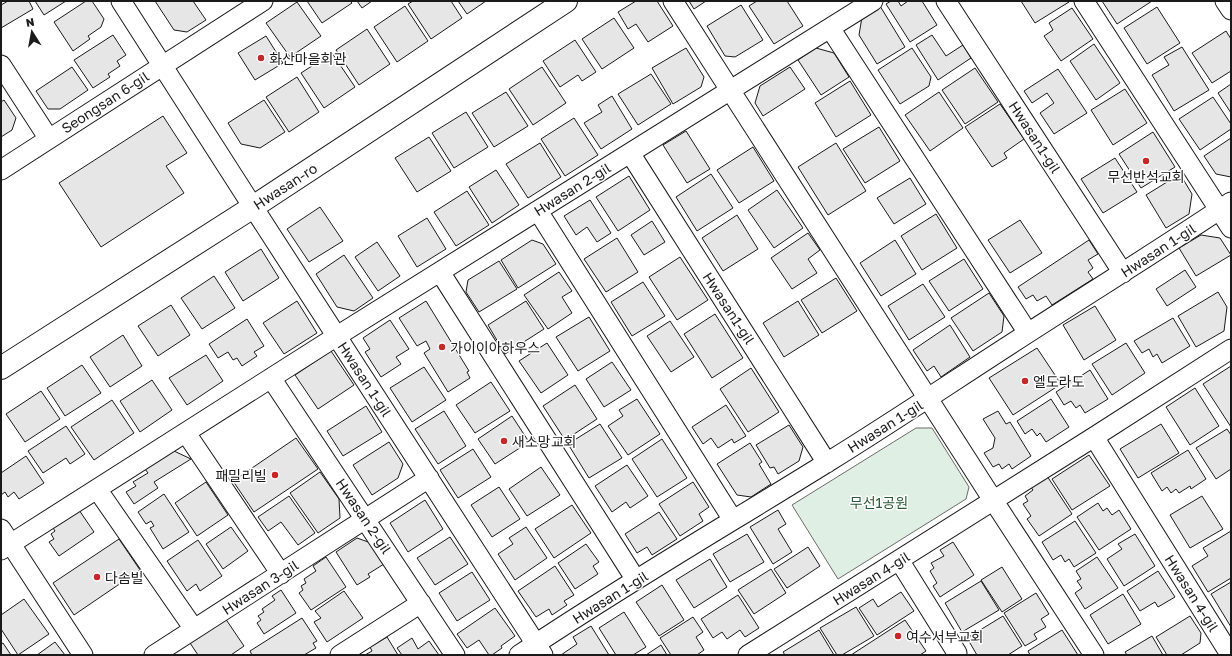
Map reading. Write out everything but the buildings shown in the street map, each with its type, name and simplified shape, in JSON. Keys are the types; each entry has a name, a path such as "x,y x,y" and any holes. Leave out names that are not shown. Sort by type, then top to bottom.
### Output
{"street":[{"name":"Seongsan 6-gil","path":"121,1 162,66"},
{"name":"Seongsan 6-gil","path":"1,170 263,1"},
{"name":"Hwasan-ro","path":"1,368 253,207 566,1"},
{"path":"673,1 1094,655"},
{"name":"Hwasan 2-gil","path":"4,541 98,489 337,336 874,1"},
{"name":"Hwasan1-gil","path":"946,1 1123,273"},
{"path":"1084,1 1225,206 1231,228"},
{"path":"1225,1 1231,10"},
{"path":"830,28 1028,333"},
{"name":"Seongsan 6-gil","path":"1,65 49,139"},
{"name":"Hwasan 1-gil","path":"162,66 539,649"},
{"name":"Hwasan1-gil","path":"630,153 828,463"},
{"name":"Hwasan 1-gil","path":"519,655 539,649 636,580 828,463 1225,206"},
{"path":"538,211 733,520"},
{"path":"440,272 636,580"},
{"name":"Hwasan 4-gil","path":"748,655 1231,349"},
{"name":"Hwasan 2-gil","path":"272,378 455,655"},
{"path":"186,433 281,574"},
{"name":"Hwasan 4-gil","path":"1094,437 1224,649"},
{"name":"Hwasan 3-gil","path":"154,655 429,478"},
{"path":"98,489 194,629"},
{"path":"4,541 83,655"},
{"path":"899,560 957,654"},
{"path":"340,655 421,603"}],"green space":[{"name":"무선1공원","path":"916,428 932,428 969,487 966,499 838,579 792,505"}],"place":[{"name":"화산마을회관","path":"261,58"},
{"name":"무선반석교회","path":"1146,161"},
{"name":"가이이아하우스","path":"442,347"},
{"name":"엘도라도","path":"1025,381"},
{"name":"새소망교회","path":"504,441"},
{"name":"패밀리빌","path":"275,475"},
{"name":"다솜빌","path":"97,577"},
{"name":"여수서부교회","path":"898,636"}]}
